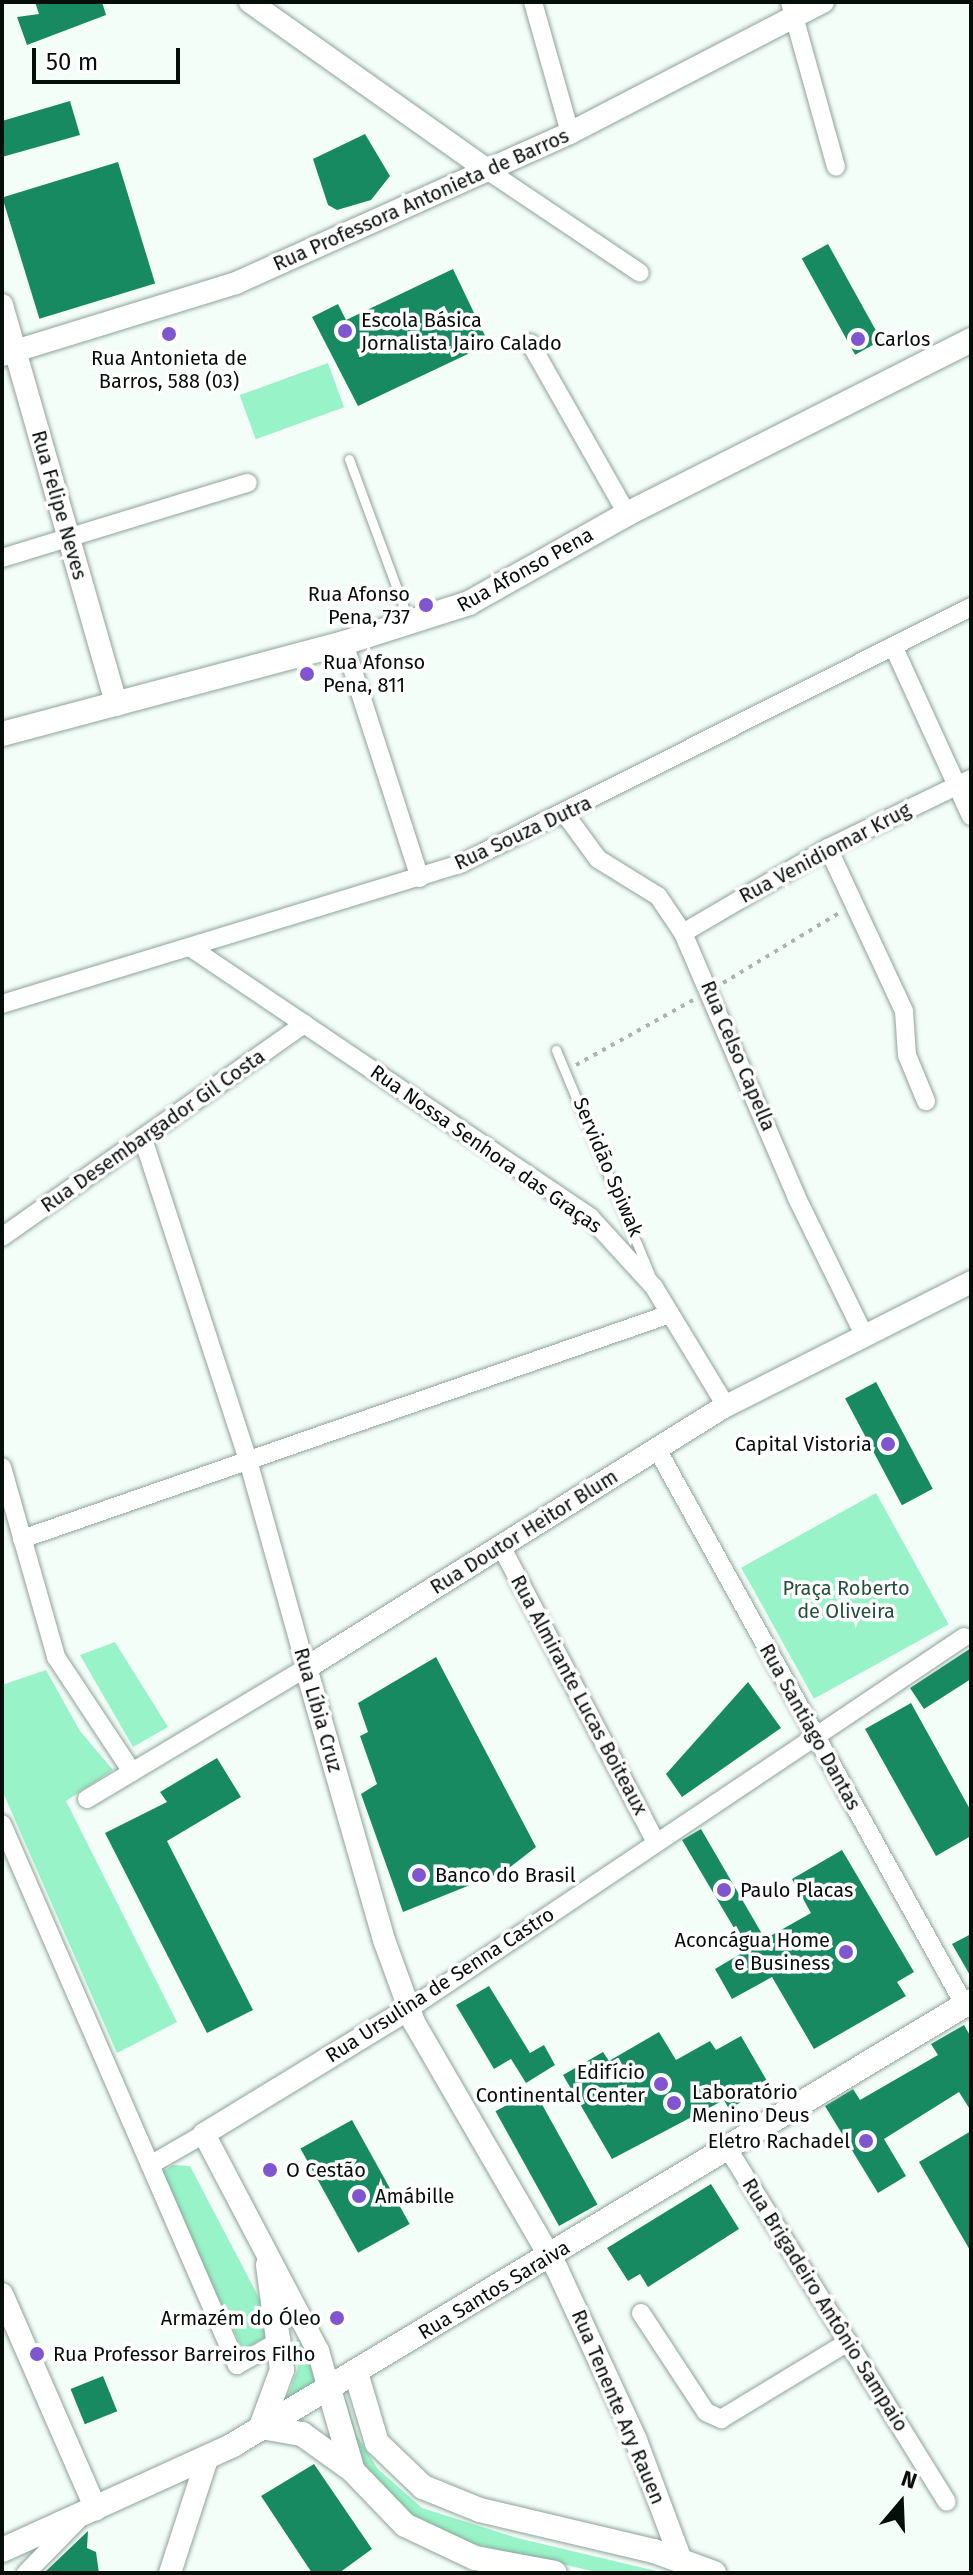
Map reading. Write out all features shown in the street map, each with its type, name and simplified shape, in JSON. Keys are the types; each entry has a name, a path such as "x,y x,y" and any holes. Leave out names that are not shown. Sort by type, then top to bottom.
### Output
{"main road":[{"name":"Rua Afonso Pena","path":"2,734 344,643 469,603 627,514 971,340"},
{"name":"Rua Santos Saraiva","path":"2,2550 207,2459 550,2257 968,2003"},
{"path":"268,2265 281,2340 282,2370 261,2427 302,2434 353,2471 405,2525 441,2546 555,2573"},
{"path":"356,2373 377,2443 423,2487 480,2510 681,2560 714,2573"},
{"path":"329,2389 353,2471"}],"street":[{"path":"250,2 487,170 640,273"},
{"path":"533,2 570,133"},
{"name":"Rua Professora Antonieta de Barros","path":"9,353 236,283 570,133 792,10 823,2"},
{"path":"792,10 836,167"},
{"name":"Rua Felipe Neves","path":"2,305 9,353 69,538 117,705"},
{"path":"530,343 627,514"},
{"path":"2,558 248,483"},
{"name":"Rua Souza Dutra","path":"2,1004 420,878 565,814 971,607"},
{"path":"344,643 420,878"},
{"path":"894,648 964,783 971,816"},
{"name":"Rua Venidiomar Krug","path":"683,933 828,848 964,783"},
{"name":"Rua Celso Capella","path":"565,814 598,859 658,896 683,933 711,990 796,1196 864,1335"},
{"path":"828,848 904,1011 907,1055 926,1101"},
{"name":"Rua Nossa Senhora das Graças","path":"190,947 590,1217 654,1287 726,1406"},
{"name":"Rua Desembargador Gil Costa","path":"2,1237 304,1024"},
{"name":"Rua Líbia Cruz","path":"143,1138 248,1460 306,1668 409,2009 550,2257"},
{"name":"Rua Doutor Heitor Blum","path":"87,1799 306,1668 726,1406 971,1282"},
{"path":"22,1539 670,1314"},
{"name":"Rua Santiago Dantas","path":"657,1449 968,2003"},
{"path":"2,1467 56,1657 132,1772"},
{"name":"Rua Almirante Lucas Boiteaux","path":"501,1546 656,1843"},
{"name":"Rua Ursulina de Senna Castro","path":"150,2165 409,2009 964,1637"},
{"path":"2,1824 237,2365 281,2340"},
{"path":"204,2134 268,2265 318,2351 329,2389"},
{"name":"Rua Brigadeiro Antônio Sampaio","path":"728,2149 947,2502"},
{"name":"Rua Tenente Ary Rauen","path":"550,2257 636,2440 681,2560"},
{"path":"2,2294 89,2512 26,2573"},
{"path":"641,2313 706,2412 721,2419 848,2342"},
{"path":"170,2573 207,2459"}],"lane":[{"path":"349,459 410,624"},
{"name":"Servidão Spiwak","path":"556,1050 654,1287"}],"path":[{"path":"711,990 855,903"},
{"path":"565,1070 689,1003"}],"green space":[{"path":"328,363 344,407 256,439 240,395"},
{"name":"Praça Roberto de Oliveira","path":"876,1493 949,1624 814,1699 741,1568"},
{"path":"115,1642 168,1727 133,1747 80,1655"},
{"path":"46,1670 80,1731 113,1770 66,1801 177,2022 117,2053 2,1790 2,1685"},
{"path":"173,2165 190,2166 267,2313 265,2337 243,2350 159,2174"},
{"path":"297,2320 317,2382 287,2399 298,2368"},
{"path":"346,2400 357,2436 378,2469 422,2508 517,2538 665,2573 601,2573 434,2535 372,2486 337,2403"}],"building":[{"path":"35,2 102,2 106,15 27,45 17,17 39,14"},
{"path":"70,101 80,135 2,157 2,121"},
{"path":"365,134 390,176 371,200 337,210 328,205 313,159"},
{"path":"118,162 155,283 39,319 2,197"},
{"path":"828,244 881,340 855,355 802,259"},
{"path":"453,269 489,344 358,406 312,317 338,304 346,320"},
{"name":"Capital Vistoria","path":"876,1382 933,1489 902,1505 845,1398"},
{"path":"971,1648 971,1679 924,1709 910,1688"},
{"path":"436,1657 536,1847 505,1871 403,1912 361,1794 377,1784 360,1736 368,1732 358,1703"},
{"path":"748,1682 781,1728 682,1797 666,1774"},
{"path":"911,1703 971,1811 971,1836 936,1856 865,1729"},
{"path":"217,1758 241,1797 167,1841 253,2010 207,2033 105,1833 167,1802 160,1792"},
{"name":"Aconcágua Home e Business","path":"701,1829 765,1939 811,1913 792,1879 842,1850 914,1972 897,1982 906,1996 814,2049 772,1977 732,1999 715,1969 747,1950 682,1840"},
{"path":"971,1934 971,1977 952,1944"},
{"path":"489,1986 530,2053 544,2045 555,2065 526,2083 511,2059 494,2069 456,2005"},
{"path":"964,2025 971,2037 971,2111 959,2092 884,2139 906,2176 878,2193 825,2106 853,2089 860,2100 938,2055 931,2044"},
{"path":"659,2032 676,2060 710,2041 716,2050 741,2036 770,2086 729,2109 724,2100 612,2159 563,2075 603,2052 609,2061"},
{"path":"534,2090 598,2205 559,2226 496,2111"},
{"name":"Amábille","path":"352,2120 410,2224 358,2253 300,2149"},
{"path":"971,2131 971,2252 919,2162"},
{"path":"711,2184 739,2229 648,2287 640,2274 628,2281 607,2248"},
{"path":"103,2376 117,2411 85,2424 71,2389"},
{"path":"314,2464 372,2549 339,2573 312,2573 261,2496"},
{"path":"88,2531 87,2548 96,2552 99,2573 44,2573"}],"place":[{"name":"Escola Básica Jornalista Jairo Calado","path":"345,331"},
{"name":"Rua Antonieta de Barros, 588 (03)","path":"169,334"},
{"name":"Carlos","path":"858,339"},
{"name":"Rua Afonso Pena, 737","path":"426,605"},
{"name":"Rua Afonso Pena, 811","path":"307,674"},
{"name":"Capital Vistoria","path":"888,1444"},
{"name":"Banco do Brasil","path":"419,1875"},
{"name":"Paulo Placas","path":"724,1890"},
{"name":"Aconcágua Home e Business","path":"846,1952"},
{"name":"Edifício Continental Center","path":"661,2084"},
{"name":"Laboratório Menino Deus","path":"674,2103"},
{"name":"Eletro Rachadel","path":"866,2141"},
{"name":"O Cestão","path":"270,2170"},
{"name":"Amábille","path":"359,2196"},
{"name":"Armazém do Óleo","path":"337,2318"},
{"name":"Rua Professor Barreiros Filho","path":"37,2354"}]}
